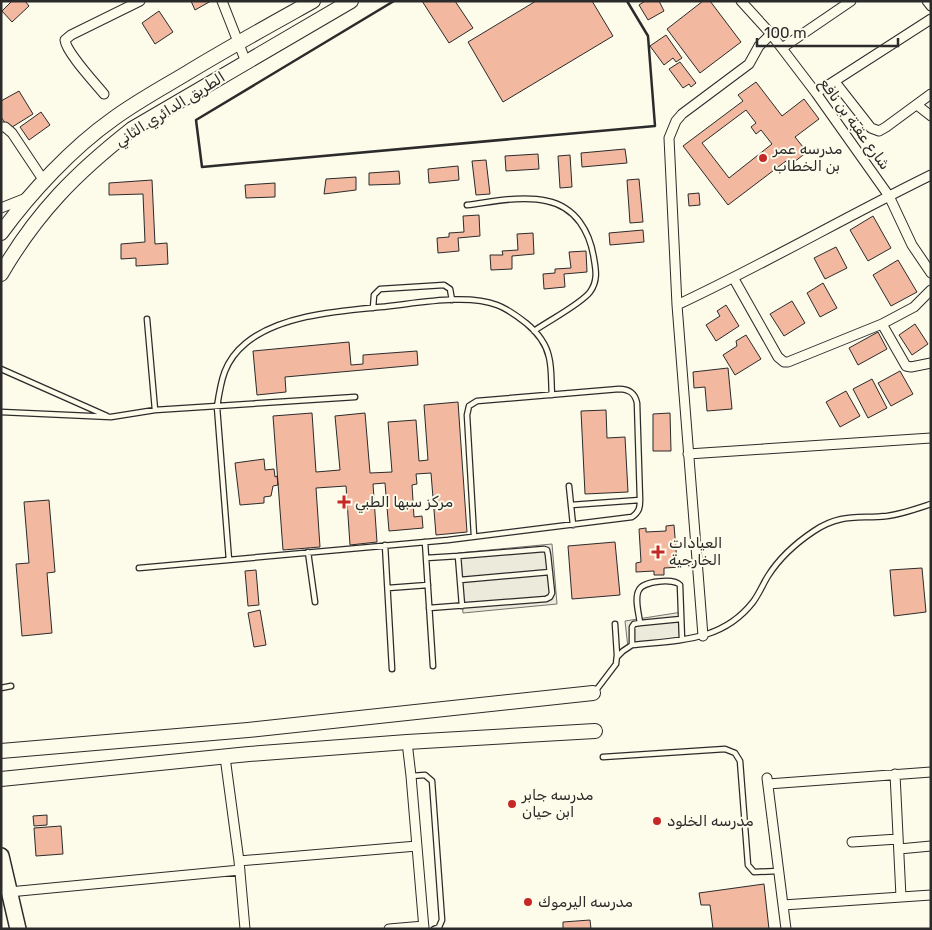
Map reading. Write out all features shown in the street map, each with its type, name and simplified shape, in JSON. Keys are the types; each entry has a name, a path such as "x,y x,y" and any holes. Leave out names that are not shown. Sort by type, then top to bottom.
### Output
{"highway":[{"path":"1,856 18,929"}],"main road":[{"name":"الطريق الدائري الثاني","path":"1,233 44,181 112,120 144,98 238,42 313,1"},
{"name":"الطريق الدائري الثاني","path":"1,274 15,250 43,212 72,179 132,129 351,1"},
{"path":"1,751 248,730 594,693"},
{"path":"248,730 249,754"},
{"path":"1,779 249,754 407,742 596,731"}],"street":[{"path":"104,94 65,44 65,40 71,35 140,1"},
{"path":"222,1 246,62"},
{"name":"شارع عقبة بن نافع","path":"742,1 782,48 889,196 912,245 931,273"},
{"path":"782,48 851,1"},
{"path":"927,1 931,6"},
{"path":"816,94 931,19"},
{"path":"703,636 677,305 669,138 676,121 682,114 749,64 758,46 771,34"},
{"path":"834,82 871,128 875,130 883,130 931,94"},
{"path":"917,105 931,116"},
{"path":"1,127 5,127 12,133 44,181"},
{"path":"677,305 734,279 889,196 931,176"},
{"path":"1,208 29,197"},
{"path":"734,279 778,357 784,362 792,361 882,324 914,307 931,290"},
{"path":"882,324 906,366 911,368 931,363"},
{"path":"688,454 931,438"},
{"path":"389,929 424,927 407,742"},
{"path":"225,757 245,929"},
{"path":"786,929 768,781 931,772"},
{"path":"895,774 901,897"},
{"path":"852,842 898,839"},
{"path":"9,892 417,846"},
{"path":"899,849 931,846"},
{"path":"783,905 931,895"}],"lane":[{"path":"467,205 524,199 549,201 568,210 583,225 592,245 596,268 594,286 586,297 534,331"},
{"path":"372,308 374,294 380,289 444,284 450,289 452,300"},
{"path":"228,560 217,407 220,384 226,368 241,347 255,337 278,326 327,312 452,300 479,300 498,305 515,314 543,341 549,357 552,395"},
{"path":"147,319 155,410"},
{"path":"1,368 111,417"},
{"path":"139,568 425,542 632,517 637,513 640,500 637,403 636,397 632,392 626,389 619,389 477,402 469,406 467,416 474,536"},
{"path":"1,412 111,417 155,410 355,397"},
{"path":"569,486 573,525"},
{"path":"571,505 640,500"},
{"path":"617,657 632,645 682,640 703,636 724,628 746,611 778,561 814,530 842,518 888,516 931,504"},
{"path":"425,542 432,666"},
{"path":"385,545 392,669"},
{"path":"426,558 544,549 548,552 552,593 548,599 429,608"},
{"path":"308,552 315,602"},
{"path":"458,556 462,606"},
{"path":"460,580 550,572"},
{"path":"640,623 637,596 641,587 647,584 673,581 680,585 682,640"},
{"path":"388,588 428,585"},
{"path":"632,645 632,627 634,624 681,619"},
{"path":"594,693 613,668 617,657 616,624"},
{"path":"1,688 11,686"},
{"path":"602,757 730,750 738,757 740,762 748,865 754,872 779,871"},
{"path":"411,776 425,775 432,781 442,920 440,925 434,929"}],"shaded area":[{"path":"552,544 557,604 463,613 458,553"},
{"path":"682,612 683,640 628,648 625,621"}],"building":[{"path":"12,1 25,1 29,6 12,22 2,11"},
{"path":"191,1 211,1 195,10"},
{"path":"422,1 455,1 473,28 449,43"},
{"path":"536,1 592,1 613,36 503,102 468,42"},
{"path":"645,1 659,1 664,11 648,20 639,5"},
{"path":"703,1 710,1 741,42 700,73 667,29"},
{"path":"159,11 173,32 155,44 142,23"},
{"path":"666,35 682,58 676,62 673,58 664,65 650,46"},
{"path":"680,62 696,83 691,87 689,84 683,88 669,69"},
{"path":"756,82 782,116 804,99 819,119 795,137 807,152 789,166 786,161 728,205 683,146 743,101 738,95","holes":["746,110 756,123 751,127 756,134 761,130 772,144 729,178 702,143"]},
{"path":"19,91 33,114 9,129 1,117 1,101"},
{"path":"41,112 50,125 29,140 20,127"},
{"path":"625,149 627,163 582,167 581,153"},
{"path":"538,154 539,169 506,171 505,156"},
{"path":"570,155 572,187 560,188 558,156"},
{"path":"486,160 490,194 476,195 472,161"},
{"path":"458,166 459,180 429,183 428,169"},
{"path":"399,171 400,184 369,185 369,173"},
{"path":"356,177 356,190 324,194 326,179"},
{"path":"639,179 643,222 630,223 627,180"},
{"path":"152,180 155,244 167,243 168,264 136,266 136,258 121,259 121,244 145,242 143,194 109,195 109,183"},
{"path":"275,183 275,197 246,198 245,185"},
{"path":"699,193 700,205 689,206 688,194"},
{"path":"479,215 480,236 458,238 459,251 438,253 437,238 449,237 449,233 464,232 463,216"},
{"path":"873,216 891,248 868,261 850,230"},
{"path":"643,230 644,242 610,245 609,233"},
{"path":"533,233 534,254 512,256 512,269 491,270 490,255 503,255 502,251 518,250 517,234"},
{"path":"836,247 847,268 825,279 814,258"},
{"path":"586,251 587,272 564,274 565,287 544,289 543,274 555,273 555,269 571,268 569,252"},
{"path":"898,260 917,292 891,306 873,275"},
{"path":"823,283 837,308 820,317 807,293"},
{"path":"792,301 805,323 784,336 770,314"},
{"path":"726,305 739,326 716,341 706,325 720,316 717,311"},
{"path":"915,324 928,344 912,355 899,335"},
{"path":"878,332 887,349 858,365 849,348"},
{"path":"746,335 761,359 735,375 723,355 737,346 736,341"},
{"path":"349,342 351,365 363,364 363,355 417,351 418,365 285,377 286,392 257,395 253,351"},
{"path":"728,368 732,409 707,411 705,387 694,388 693,372"},
{"path":"900,371 913,394 891,406 878,383"},
{"path":"872,379 887,408 868,418 853,389"},
{"path":"846,391 860,416 840,427 826,402"},
{"path":"458,402 467,532 436,535 431,473 416,474 417,484 412,485 414,517 422,516 423,528 389,531 385,483 373,484 377,542 350,545 346,486 316,488 320,547 283,550 273,416 312,413 316,472 340,470 335,416 365,413 370,473 392,472 388,422 416,420 419,461 428,460 424,405"},
{"path":"606,410 607,438 625,437 628,492 585,494 581,411"},
{"path":"670,413 671,451 653,451 653,414"},
{"path":"264,459 265,470 274,469 278,485 273,486 271,496 264,497 264,503 240,505 235,463"},
{"path":"49,500 55,572 47,573 52,633 22,636 16,564 29,563 24,502"},
{"path":"674,525 677,562 682,562 682,567 664,568 664,575 654,575 654,571 636,572 636,563 641,562 639,529 646,528 646,532 666,531 666,526"},
{"path":"615,542 620,595 572,599 568,546"},
{"path":"922,568 926,612 894,616 890,570"},
{"path":"256,570 259,605 248,606 245,571"},
{"path":"260,610 266,645 254,647 248,613"},
{"path":"47,815 47,825 34,826 33,816"},
{"path":"61,826 63,854 36,856 34,828"},
{"path":"764,884 769,929 713,929 710,905 701,905 699,893"},
{"path":"590,920 591,929 563,929 563,922"}],"wall":[{"path":"394,1 196,120 202,167 655,126 648,36 627,1"}],"place":[{"name":"مدرسه عمر بن الخطاب","path":"763,158"},
{"name":"مركز سبها الطبي","path":"344,502"},
{"name":"العيادات الخارجية","path":"658,552"},
{"name":"مدرسه جابر ابن حيان","path":"512,804"},
{"name":"مدرسه الخلود","path":"657,821"},
{"name":"مدرسه اليرموك","path":"528,902"}]}
